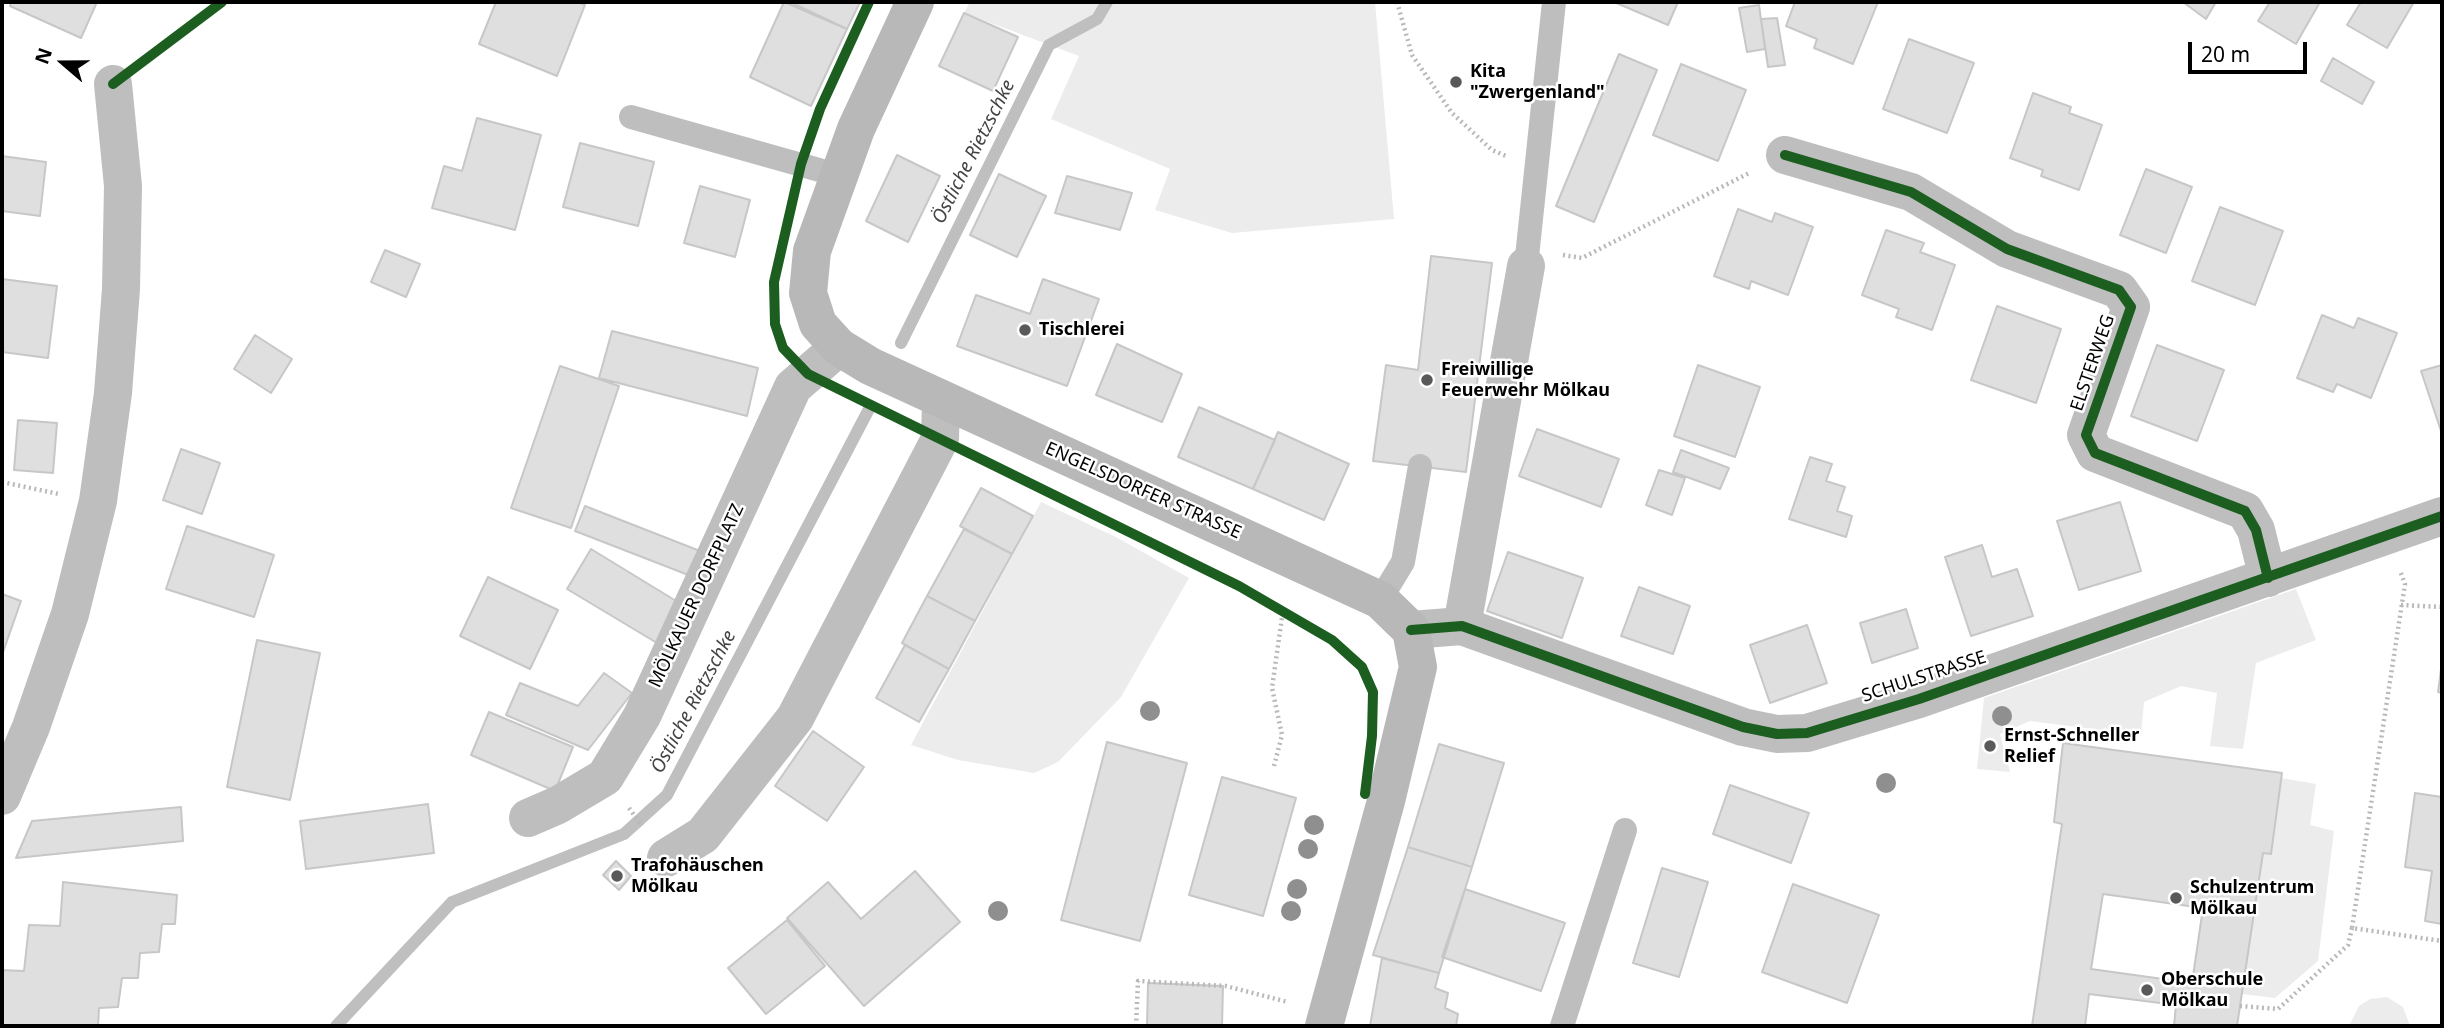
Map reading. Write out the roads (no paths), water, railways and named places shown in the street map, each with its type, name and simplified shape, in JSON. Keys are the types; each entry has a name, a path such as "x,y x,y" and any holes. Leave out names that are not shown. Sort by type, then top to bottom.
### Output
{"main road":[{"name":"ENGELSDORFER STRASSE","path":"915,2 837,175 812,251 808,293 818,324 869,364 941,401 1380,600 1411,630"},
{"path":"1324,1026 1386,801 1418,667 1411,630"}],"street":[{"path":"2,796 31,726 70,614 98,501 113,393 121,289 123,186 113,84"},
{"name":"ELSTERWEG","path":"1785,155 1911,192 2007,249 2119,290 2131,307 2086,435 2095,453 2245,511 2256,530 2268,578"},
{"path":"1462,626 1527,258"},
{"name":"MÖLKAUER DORFPLATZ","path":"528,818 558,805 606,777 642,716 793,387 869,364"},
{"path":"655,843 703,835 795,718 940,439 941,401"},
{"name":"SCHULSTRASSE","path":"1411,630 1462,626 1742,727 1777,734 1807,733 1919,699 2442,516"}],"lane":[{"path":"1527,258 1555,2"},
{"path":"631,117 837,175"},
{"path":"1380,600 1403,562 1420,466"},
{"path":"1562,1026 1625,830"}],"waterway":[{"name":"Östliche Rietzschke","path":"901,343 1049,45 1097,19 1107,2"},
{"name":"Östliche Rietzschke","path":"336,1026 452,902 624,834 667,795 869,409"}],"place":[{"name":"Kita \"Zwergenland\"","path":"1456,82"},
{"name":"Tischlerei","path":"1025,330"},
{"name":"Freiwillige Feuerwehr Mölkau","path":"1427,380"},
{"name":"Ernst-Schneller Relief","path":"1990,746"},
{"name":"Trafohäuschen Mölkau","path":"617,876"},
{"name":"Schulzentrum Mölkau","path":"2176,898"},
{"name":"Oberschule Mölkau","path":"2147,990"}]}
